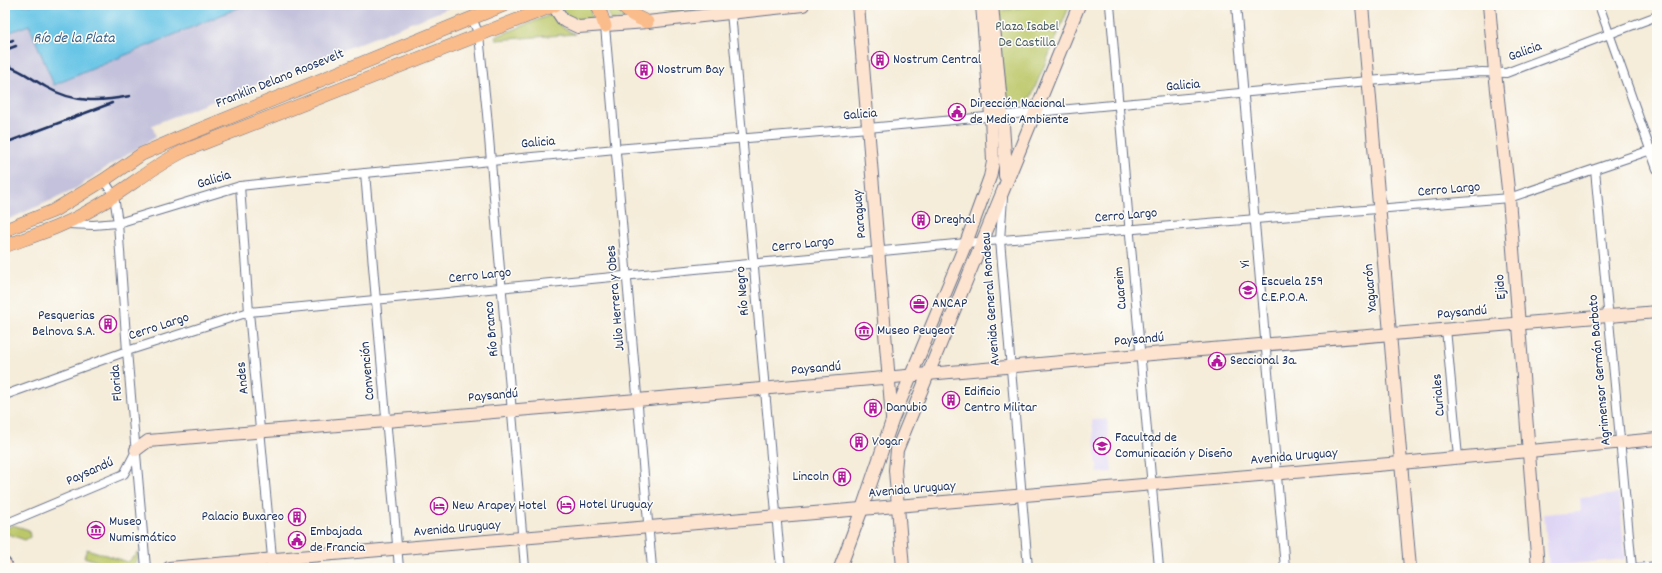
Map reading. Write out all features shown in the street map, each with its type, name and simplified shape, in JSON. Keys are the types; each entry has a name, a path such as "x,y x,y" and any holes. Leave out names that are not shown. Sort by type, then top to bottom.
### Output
{"main road":[{"name":"Franklin Delano Roosevelt","path":"5,230 53,211 104,180 142,154 504,5"},
{"path":"5,246 86,213 114,196 155,167 186,150 554,5"},
{"path":"598,5 605,26"},
{"path":"622,5 632,14 647,22"}],"street":[{"path":"554,5 563,20 578,27 647,22 803,5"},
{"name":"Paraguay","path":"858,5 892,421"},
{"name":"Avenida General Rondeau","path":"982,5 996,116 1006,155 1000,240 1028,568"},
{"name":"Avenida General Rondeau","path":"983,18 987,9 991,5"},
{"name":"Avenida General Rondeau","path":"991,5 996,116"},
{"path":"903,568 895,470 897,450 1079,5"},
{"name":"Cuareim","path":"1110,5 1159,568"},
{"name":"Yi","path":"1236,5 1285,568"},
{"name":"Yaguarón","path":"1362,5 1410,568"},
{"name":"Ejido","path":"1489,5 1509,198 1538,568"},
{"path":"1599,5 1654,150 1657,169"},
{"name":"Río Negro","path":"731,12 781,568"},
{"name":"Galicia","path":"62,224 93,225 118,223 240,186 491,160 868,128 1482,72 1506,72 1657,16"},
{"name":"Río Branco","path":"472,18 479,34 485,92 525,568"},
{"name":"Julio Herrera y Obes","path":"605,26 652,568"},
{"path":"840,568 892,421 966,243 990,177 993,162 996,116"},
{"name":"Cerro Largo","path":"5,395 127,351 249,312 966,243 1509,198 1654,150"},
{"name":"Agrimensor Germán Barbato","path":"1595,170 1632,568"},
{"name":"Convención","path":"365,173 385,421 399,568"},
{"path":"104,180 114,196"},
{"name":"Andes","path":"240,186 249,312 273,564"},
{"name":"Florida","path":"114,196 118,223 127,351 146,568"},
{"name":"Paysandú","path":"5,524 124,474 136,450 148,441 1657,312"},
{"name":"Curiales","path":"1446,330 1458,458"},
{"name":"Avenida Uruguay","path":"168,568 273,564 397,549 648,526 1529,452 1657,439"},
{"path":"5,564 7,568"},
{"path":"1638,568 1657,566"}],"shaded area":[{"path":"245,5 465,5 449,8 152,125 156,137 107,167 72,191 5,221 5,34 29,25 54,84"},
{"name":"Facultad de Comunicación y Diseño","path":"1107,419 1112,472 1098,473 1092,420"},
{"path":"1619,494 1625,559 1549,566 1544,514 1581,511 1580,498"}],"green space":[{"path":"569,5 587,5 590,9 593,20 575,21 568,17 562,8"},
{"path":"607,5 616,5 631,19 610,20"},
{"path":"656,5 719,5 716,7 664,11"},
{"name":"Plaza Isabel De Castilla","path":"1038,5 1070,5 1031,97 1023,103 1007,106 1005,105 998,11"},
{"path":"550,15 554,16 562,27 575,34 496,40 495,37"},
{"path":"13,525 29,530 30,537 25,540 5,533 5,529"},
{"path":"87,549 128,562 138,552 138,558 133,565 108,568 102,563 84,557"}],"water":[{"name":"Río de la Plata","path":"5,5 245,5 54,85 29,25 5,34"}],"railway":[{"path":"5,43 13,40"},
{"path":"5,50 16,46"},
{"path":"5,65 27,75 46,87 67,96 87,100 130,96"},
{"path":"5,143 112,103"}],"place":[{"name":"Nostrum Central","path":"880,60"},
{"name":"Nostrum Bay","path":"644,70"},
{"name":"Dirección Nacional de Medio Ambiente","path":"957,112"},
{"name":"Dreghal","path":"921,220"},
{"name":"Escuela 259 C.E.P.O.A.","path":"1248,290"},
{"name":"ANCAP","path":"919,304"},
{"name":"Pesquerias Belnova S.A.","path":"108,324"},
{"name":"Museo Peugeot","path":"864,331"},
{"name":"Seccional 3a.","path":"1217,361"},
{"name":"Edificio Centro Militar","path":"951,400"},
{"name":"Danubio","path":"873,408"},
{"name":"Vogar","path":"859,442"},
{"name":"Facultad de Comunicación y Diseño","path":"1102,446"},
{"name":"Lincoln","path":"842,477"},
{"name":"Hotel Uruguay","path":"566,505"},
{"name":"New Arapey Hotel","path":"439,506"},
{"name":"Palacio Buxareo","path":"297,517"},
{"name":"Museo Numismático","path":"96,530"},
{"name":"Embajada de Francia","path":"297,540"}]}
